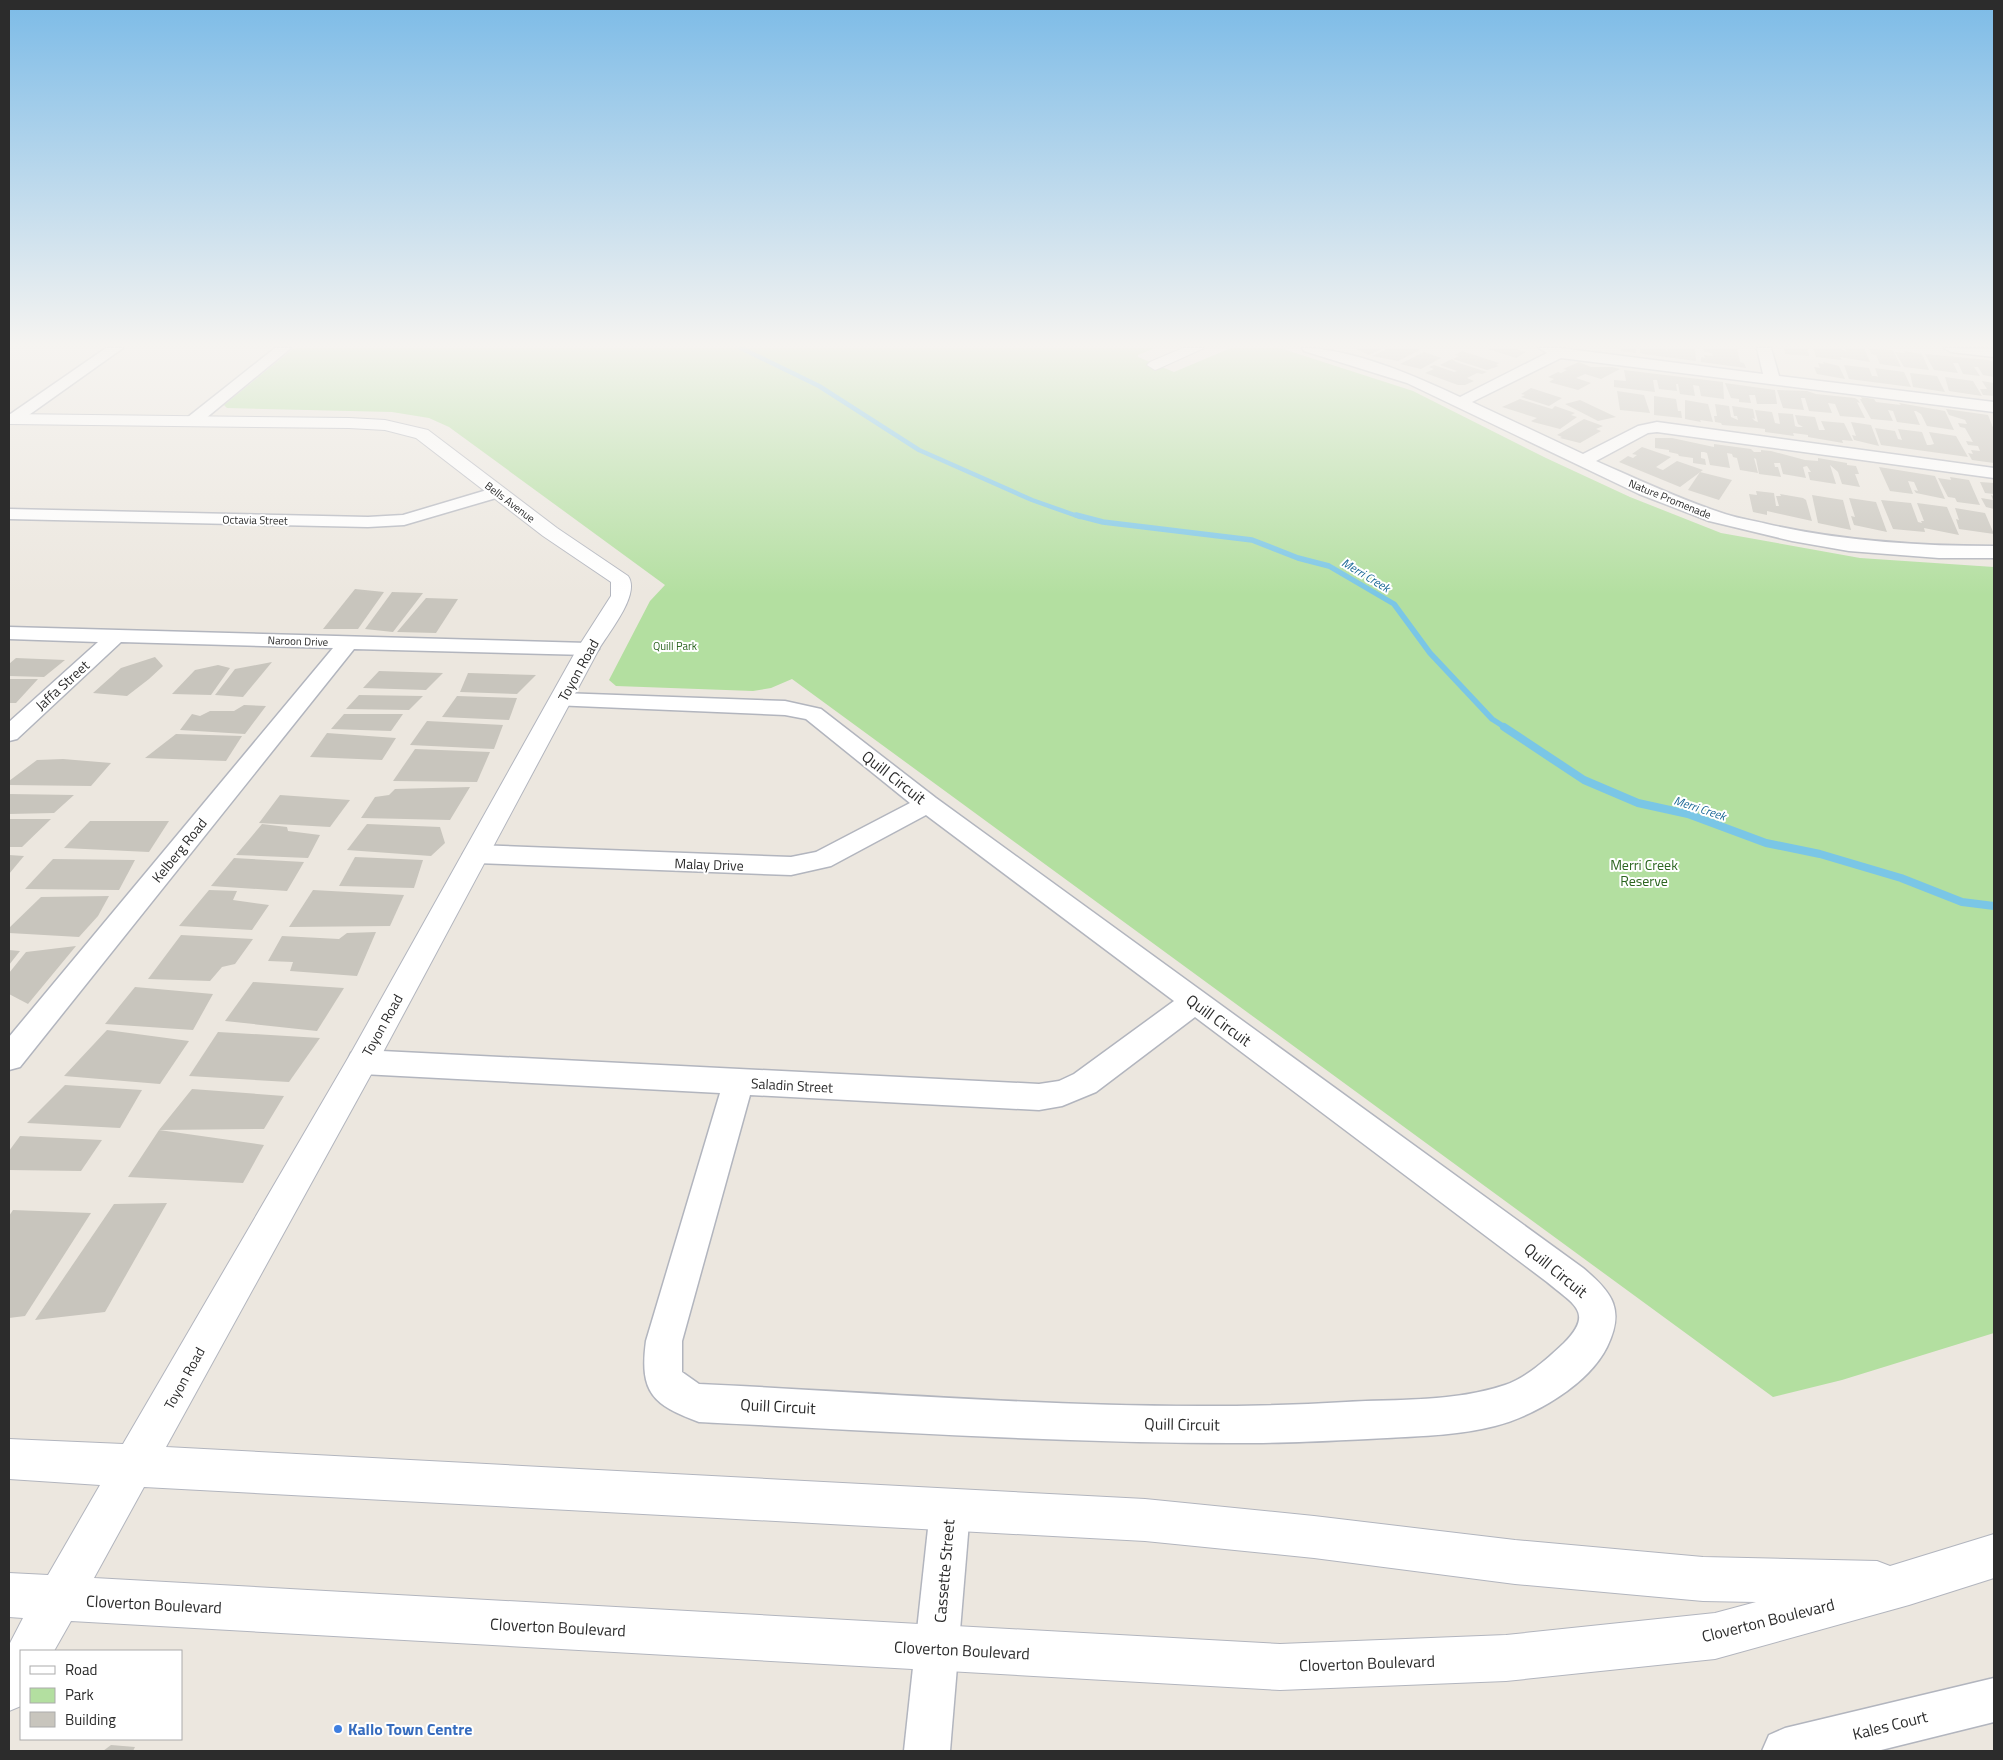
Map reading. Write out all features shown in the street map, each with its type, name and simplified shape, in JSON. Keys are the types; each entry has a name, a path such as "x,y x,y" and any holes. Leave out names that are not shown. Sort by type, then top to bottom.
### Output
{"street":[{"name":"Bells Avenue","path":"406,430 422,434 550,532 621,580"},
{"name":"Nature Promenade","path":"1520,430 1645,490 1735,523 1849,545 1940,552 1994,552"},
{"path":"1583,461 1642,430"},
{"path":"1680,430 1994,473"},
{"name":"Octavia Street","path":"9,514 368,522 414,518 498,492"},
{"name":"Toyon Road","path":"58,1599 362,1062 588,650 621,596 621,580"},
{"name":"Naroon Drive","path":"9,633 588,650"},
{"name":"Jaffa Street","path":"9,734 116,636"},
{"name":"Kelberg Road","path":"9,1058 22,1026 350,642"},
{"name":"Quill Circuit","path":"561,700 785,708 807,712 820,720 927,804 1559,1270 1584,1290 1593,1300 1600,1314 1596,1331 1584,1349 1564,1370 1508,1404 1461,1415 1333,1423 1195,1426 699,1403 679,1396 667,1385 661,1365 664,1341 738,1083"},
{"name":"Malay Drive","path":"476,854 791,866 822,860 927,804"},
{"name":"Saladin Street","path":"362,1062 738,1083 1039,1097 1062,1093 1085,1083 1194,1002"},
{"name":"Cloverton Boulevard","path":"9,1458 1145,1520 1314,1537 1515,1562 1703,1579 1909,1583"},
{"name":"Cassette Street","path":"927,1751 950,1510"},
{"name":"Cloverton Boulevard","path":"9,1595 1280,1667 1506,1658 1715,1636 1909,1583 1994,1556"},
{"path":"30,1650 58,1599"},
{"path":"9,1688 20,1668"},
{"name":"Kales Court","path":"1785,1751 1994,1700"}],"green space":[{"name":"Merri Creek Reserve","path":"453,430 1491,430 1630,497 1721,533 1860,558 1994,567 1994,1333 1842,1380 1773,1397 792,679 771,688 753,691 616,686 609,680 650,601 665,585"}],"building":[{"path":"1565,430 1601,431 1580,443 1560,438 1562,437 1557,435"},
{"path":"1765,430 1848,430 1853,441 1842,440 1843,443 1808,437 1808,435 1793,433 1794,436 1765,432"},
{"path":"1854,430 1873,430 1879,446 1854,440 1852,435 1856,436"},
{"path":"1876,430 1895,431 1898,439 1902,440 1898,430 1922,432 1927,445 1934,444 1929,432 1956,436 1968,457 1881,445"},
{"path":"1966,430 1994,430 1994,463 1972,460 1968,453 1973,454 1971,450 1980,451 1978,446 1968,445 1966,441 1973,442"},
{"path":"1655,438 1672,438 1714,447 1714,444 1751,449 1754,452 1761,452 1761,450 1771,451 1805,460 1818,461 1818,458 1847,463 1847,465 1856,466 1859,474 1855,474 1860,487 1842,484 1838,472 1830,465 1836,484 1810,480 1808,472 1811,472 1807,466 1803,467 1806,478 1783,474 1780,463 1774,463 1775,467 1778,467 1781,477 1759,474 1756,459 1754,458 1758,473 1740,470 1737,458 1727,453 1730,468 1710,465 1707,453 1704,452 1701,452 1701,458 1705,459 1706,465 1693,463 1693,458 1679,456 1669,452 1669,450 1655,448"},
{"path":"1642,447 1671,457 1656,467 1660,469 1663,470 1677,461 1703,470 1680,487 1619,462 1628,456 1633,458 1637,455 1632,454"},
{"path":"1879,467 1935,476 1945,499 1916,493 1914,490 1918,491 1914,482 1908,481 1913,494 1890,491"},
{"path":"1700,472 1732,480 1719,500 1688,490"},
{"path":"1950,477 1969,480 1980,505 1957,502 1955,498 1948,497 1938,478 1951,480"},
{"path":"1980,482 1994,483 1994,494 1985,493"},
{"path":"1756,491 1774,493 1776,506 1779,506 1776,496 1781,496 1780,494 1803,498 1806,500 1812,521 1767,511 1767,515 1753,512 1749,494 1757,495"},
{"path":"1812,495 1843,500 1851,530 1818,523"},
{"path":"1991,495 1994,496 1994,509 1986,507 1981,498 1993,500"},
{"path":"1849,498 1876,502 1887,532 1854,525 1851,516 1855,517"},
{"path":"1881,500 1911,503 1918,522 1922,523 1921,521 1924,521 1917,503 1947,507 1959,535 1924,528 1925,532 1893,529"},
{"path":"1955,508 1985,513 1994,534 1959,529 1956,519 1959,520"},
{"path":"355,589 384,592 358,629 323,629"},
{"path":"392,592 423,593 393,632 365,629"},
{"path":"426,598 458,599 436,633 397,632"},
{"path":"155,657 163,666 127,696 93,693 121,668"},
{"path":"16,658 65,660 44,677 9,676 9,664"},
{"path":"272,662 243,697 215,695 235,669"},
{"path":"218,665 230,668 211,695 172,694 195,670"},
{"path":"379,671 443,673 426,690 363,688"},
{"path":"468,673 536,675 517,694 460,692"},
{"path":"9,679 38,679 16,703 9,703"},
{"path":"359,695 423,696 409,710 346,709"},
{"path":"457,696 517,698 509,720 442,717"},
{"path":"244,705 266,706 245,734 180,730 192,714 200,716 210,711 234,711"},
{"path":"344,714 403,714 391,731 331,729"},
{"path":"427,721 503,725 494,749 410,745"},
{"path":"327,733 396,738 382,760 310,757"},
{"path":"176,734 242,736 226,761 145,758"},
{"path":"415,749 490,752 477,782 393,781"},
{"path":"63,759 111,763 91,786 9,785 9,781 37,760"},
{"path":"470,787 450,820 361,818 375,797 389,795 395,789"},
{"path":"9,794 74,795 54,813 9,814"},
{"path":"280,795 350,800 330,827 259,823"},
{"path":"9,819 51,819 22,847 9,847"},
{"path":"90,821 169,821 149,852 64,848"},
{"path":"262,824 287,827 288,831 320,835 308,858 236,855"},
{"path":"367,824 440,827 445,843 431,856 347,850"},
{"path":"9,855 24,856 9,874"},
{"path":"355,857 423,860 414,888 339,886"},
{"path":"234,858 304,862 287,891 211,886"},
{"path":"53,859 135,860 119,890 25,889"},
{"path":"209,890 237,891 233,900 269,905 252,930 179,926"},
{"path":"313,890 404,895 390,926 289,927"},
{"path":"109,896 98,916 79,937 9,933 9,928 41,897"},
{"path":"376,932 357,976 290,971 293,962 268,961 282,936 339,939 347,933"},
{"path":"181,935 253,939 235,964 222,967 210,981 148,979"},
{"path":"76,946 28,1004 9,994 9,973 26,952"},
{"path":"9,950 20,951 9,965"},
{"path":"253,982 344,988 317,1031 225,1021"},
{"path":"135,987 213,994 193,1030 105,1024"},
{"path":"107,1030 189,1041 160,1084 64,1076"},
{"path":"218,1032 320,1038 289,1082 189,1076"},
{"path":"65,1085 142,1090 120,1128 27,1123"},
{"path":"192,1089 284,1096 264,1129 159,1130"},
{"path":"159,1130 264,1145 243,1183 128,1177"},
{"path":"20,1136 102,1140 81,1171 9,1170 9,1151"},
{"path":"167,1203 105,1312 35,1320 114,1204"},
{"path":"13,1210 91,1213 25,1316 9,1318 9,1216"},
{"path":"111,1745 135,1747 133,1751 103,1751"}],"waterway":[{"name":"Merri Creek","path":"888,430 919,450 1032,500 1080,517"},
{"name":"Merri Creek","path":"1076,515 1103,522 1252,540 1298,558 1329,566 1394,604 1430,653 1492,719 1506,728"},
{"name":"Merri Creek","path":"1504,727 1584,780 1638,803 1688,814 1766,843 1820,854 1901,878 1962,902 1994,906"}],"place":[{"name":"Kallo Town Centre","path":"338,1729"}],"park label":[{"name":"Quill Park","path":"675,646"}]}
